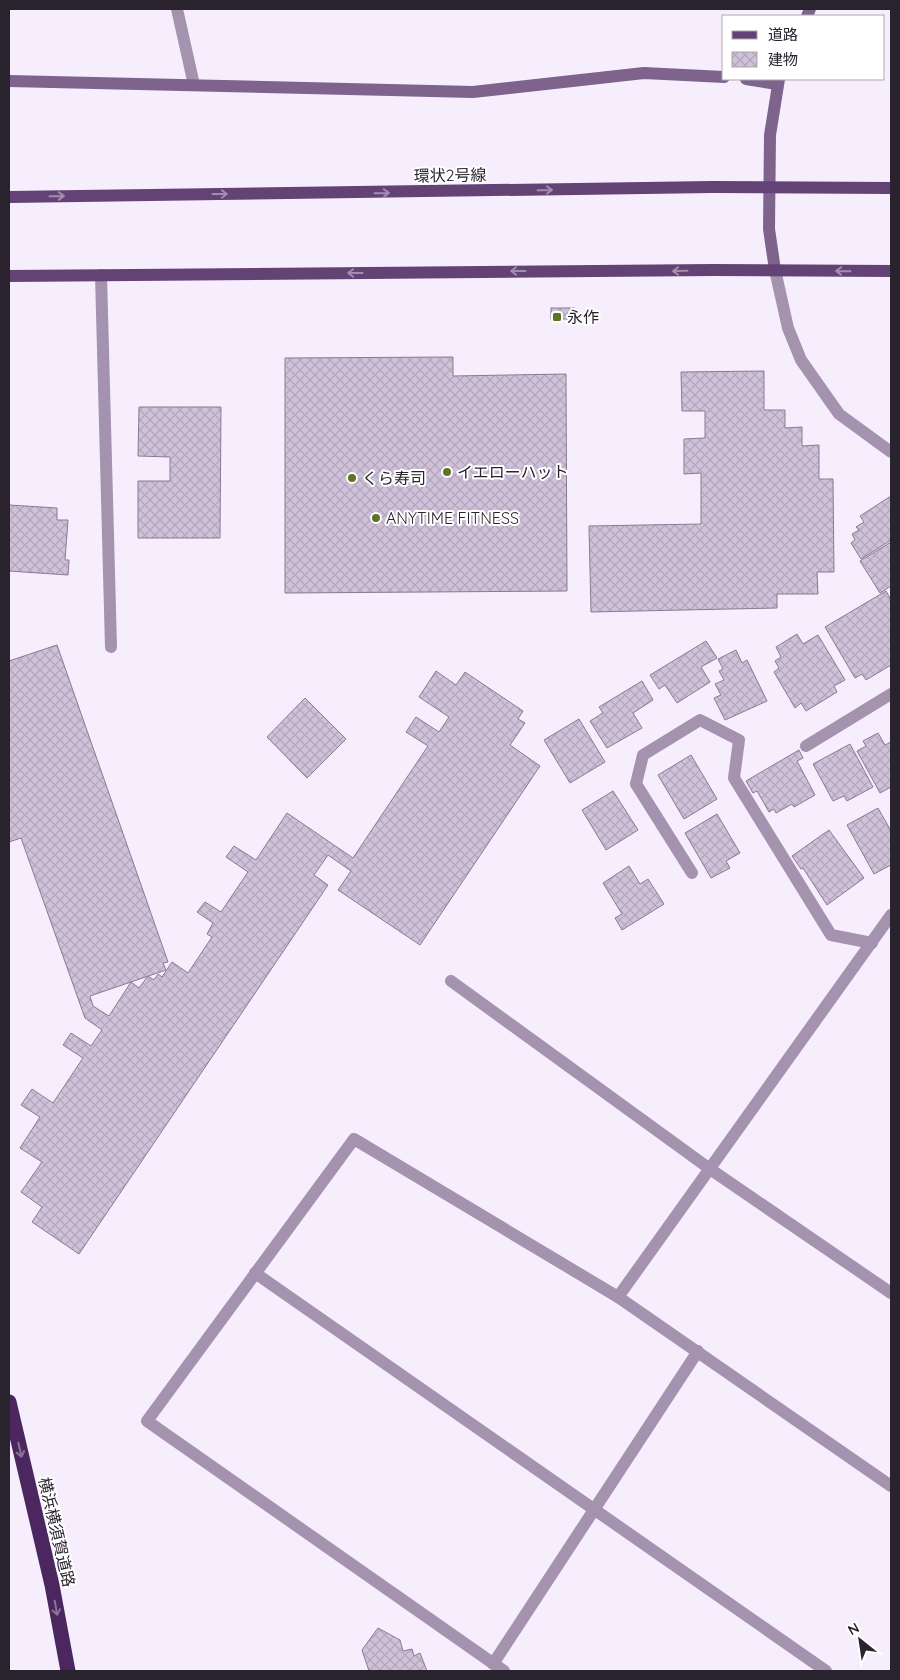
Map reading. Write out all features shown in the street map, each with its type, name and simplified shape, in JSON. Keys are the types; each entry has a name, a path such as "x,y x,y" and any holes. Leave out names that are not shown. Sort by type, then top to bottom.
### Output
{"highway":[{"name":"横浜横須賀道路","path":"9,1402 52,1585 68,1671"}],"main road":[{"name":"環状2号線","path":"9,197 891,188"},
{"path":"9,276 775,270 891,271"}],"street":[{"path":"177,9 194,85"},
{"path":"9,81 473,92 644,73 722,77"},
{"path":"762,80 778,81 770,135 769,229 775,270 788,328 801,360 839,414 891,452"},
{"path":"101,275 111,647"},
{"path":"806,746 891,694"},
{"path":"692,873 636,784 643,755 700,720 738,740 734,778 831,935 872,943"},
{"path":"618,1296 891,916"},
{"path":"451,981 710,1169 891,1293"},
{"path":"698,1351 594,1509 499,1668 147,1421 354,1139 618,1296 698,1351 891,1486"},
{"path":"256,1273 826,1671"}],"building":[{"path":"551,308 574,308 574,319 551,319"},
{"path":"453,357 453,376 566,374 567,591 285,593 285,358"},
{"path":"764,371 764,410 785,410 785,428 802,427 802,446 819,445 819,479 833,479 834,572 817,572 818,594 777,594 777,608 591,612 589,526 701,524 701,473 684,474 684,439 705,438 705,411 682,411 681,372"},
{"path":"139,407 221,407 220,538 138,538 138,481 170,481 170,457 138,456"},
{"path":"891,496 891,540 861,559 851,543 855,540 852,534 859,530 856,527 864,522 860,516"},
{"path":"9,505 57,508 57,520 68,520 65,560 69,560 68,575 9,571"},
{"path":"891,542 891,586 880,593 860,561"},
{"path":"886,591 891,600 891,665 866,680 862,674 855,678 825,627"},
{"path":"797,634 803,644 818,635 845,680 834,686 837,692 806,711 801,703 795,708 774,672 779,668 775,661 781,657 776,647"},
{"path":"706,641 717,658 701,667 710,682 677,703 665,685 659,689 650,675"},
{"path":"57,645 168,962 163,963 166,970 148,976 154,980 158,974 162,977 172,962 188,973 212,937 207,934 213,923 197,912 205,902 221,912 248,872 226,857 234,846 256,860 287,813 353,858 428,746 406,732 416,717 439,732 449,717 419,697 436,671 456,685 465,672 523,711 518,719 525,723 510,745 540,766 420,945 338,890 351,871 328,855 314,875 328,885 79,1254 32,1222 42,1207 21,1192 42,1162 20,1148 40,1117 21,1105 32,1089 53,1103 83,1058 63,1045 71,1033 91,1046 102,1030 85,1018 21,838 9,842 9,661","holes":["148,976 139,988 131,982 109,1016 93,1006 90,996"]},
{"path":"736,650 742,663 747,660 767,701 725,720 714,698 721,695 715,684 724,680 719,671 723,669 718,659"},
{"path":"642,681 653,700 633,713 642,728 607,748 590,721 603,713 599,707"},
{"path":"305,698 346,739 307,778 267,737"},
{"path":"579,719 605,762 570,783 544,740"},
{"path":"878,733 885,745 891,742 891,787 880,793 857,751 866,746 863,741"},
{"path":"850,744 873,787 847,801 844,796 833,801 813,764"},
{"path":"799,750 803,758 797,761 815,795 794,807 792,804 776,813 774,809 769,812 757,791 753,793 746,781"},
{"path":"691,755 717,799 684,819 658,775"},
{"path":"613,791 638,830 606,850 582,810"},
{"path":"878,808 891,831 891,865 874,874 847,825"},
{"path":"717,814 740,853 726,861 730,868 711,878 685,833"},
{"path":"829,830 864,878 827,905 803,868 801,869 792,856"},
{"path":"629,866 640,884 648,879 664,904 622,930 615,918 622,914 603,883"},
{"path":"378,1628 400,1640 403,1651 412,1649 414,1656 420,1653 427,1671 369,1671 362,1650"}],"place":[{"name":"永作","path":"557,317"},
{"name":"イエローハット","path":"447,472"},
{"name":"くら寿司","path":"352,478"},
{"name":"ANYTIME FITNESS","path":"376,518"}]}
